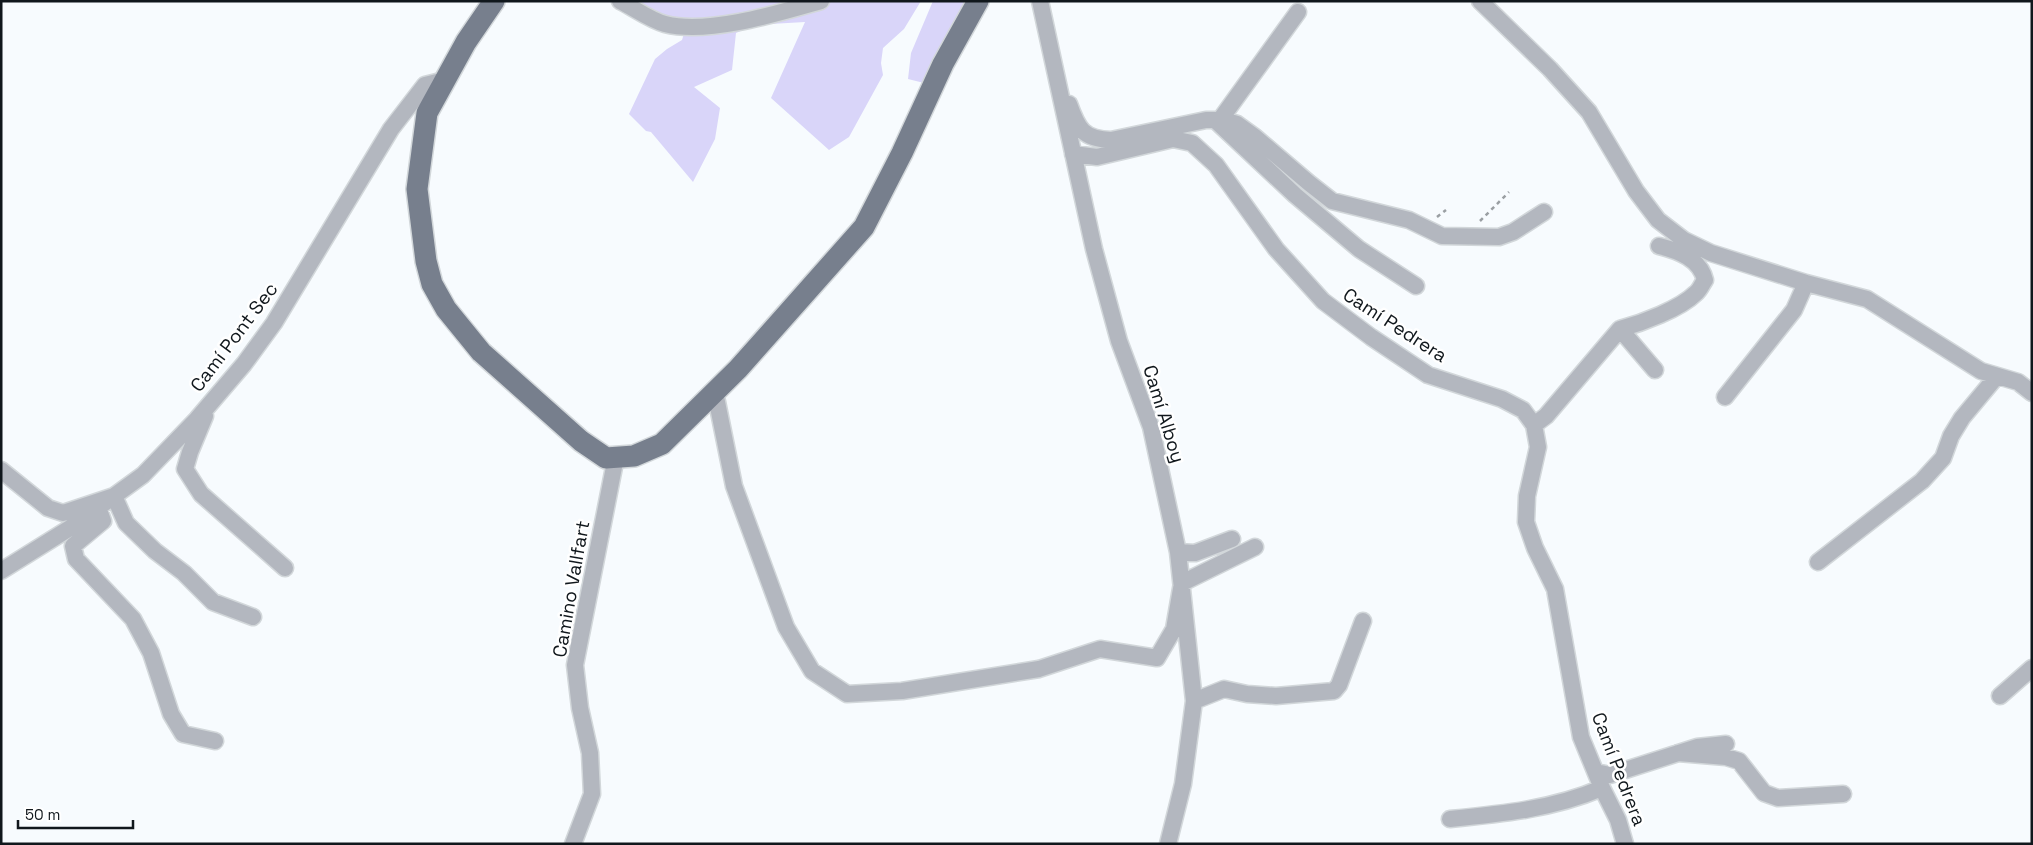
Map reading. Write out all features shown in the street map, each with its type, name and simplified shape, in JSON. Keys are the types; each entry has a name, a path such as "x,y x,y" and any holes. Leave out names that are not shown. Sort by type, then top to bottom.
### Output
{"main road":[{"path":"494,1 466,42 427,113 417,189 426,261 432,284 446,309 481,352 581,441 606,458 634,456 662,444 738,369 864,227 902,153 943,64 978,1"}],"street":[{"path":"620,1 664,24 702,28 782,12 821,1"},
{"name":"Camí Alboy","path":"1040,1 1094,249 1119,341 1151,427 1178,552 1194,701 1183,784 1168,844"},
{"path":"1480,1 1550,69 1589,112 1636,191 1658,220 1684,240 1711,253 1806,283 1867,299 1981,371 2018,382 2032,393"},
{"path":"1218,120 1298,12"},
{"path":"1053,62 1075,120 1083,133 1096,140 1111,140 1182,124 1218,120 1238,124 1332,201 1409,220 1442,236 1499,237 1513,232 1544,212"},
{"name":"Camí Pont Sec","path":"1,571 70,528 142,475 211,402 244,364 274,323 391,129 425,85 445,80"},
{"path":"1218,120 1296,195 1359,249 1416,286"},
{"name":"Camí Pedrera","path":"1073,154 1097,157 1173,139 1192,143 1216,165 1276,249 1323,301 1370,337 1428,374 1502,399 1522,410 1534,425 1538,448 1527,496 1526,522 1535,548 1555,590 1581,737 1602,788 1618,820 1625,844"},
{"path":"1534,425 1546,416 1620,329 1634,326 1683,304 1697,292 1705,280 1702,269 1691,259 1671,249 1659,246"},
{"path":"1725,397 1794,310 1806,283"},
{"path":"1620,329 1655,370"},
{"path":"1818,562 1922,481 1943,458 1951,436 1962,418 1997,376"},
{"path":"715,392 734,486 786,627 812,671 847,694 902,691 1039,669 1100,649 1157,658 1174,629 1182,583 1255,547"},
{"path":"211,402 185,469 202,494 285,568"},
{"name":"Camino Vallfart","path":"573,844 592,794 590,753 580,708 576,665 616,457"},
{"path":"1,470 48,508 63,513 114,496 126,523 155,551 184,573 213,602 253,617"},
{"path":"98,507 103,521 73,546 76,559 133,619 151,653 171,714 183,734 215,741"},
{"path":"1178,552 1195,553 1232,539"},
{"path":"1194,701 1224,688 1247,694 1276,696 1334,691 1339,685 1363,621"},
{"path":"2000,696 2032,668"},
{"path":"1596,772 1610,775 1697,747 1726,744"},
{"path":"1678,753 1726,756 1739,761 1764,793 1778,798 1843,794"},
{"path":"1450,819 1511,813 1576,799 1602,788"}],"path":[{"path":"1463,237 1509,192"}],"shaded area":[{"path":"634,1 921,1 904,29 883,48 881,63 883,75 849,137 829,150 771,98 805,22 755,25 736,33 732,70 694,87 720,108 715,139 693,182 651,132 646,131 629,114 655,59 682,40 688,21 661,14"},
{"path":"933,1 965,1 924,83 908,79 911,53"}]}
